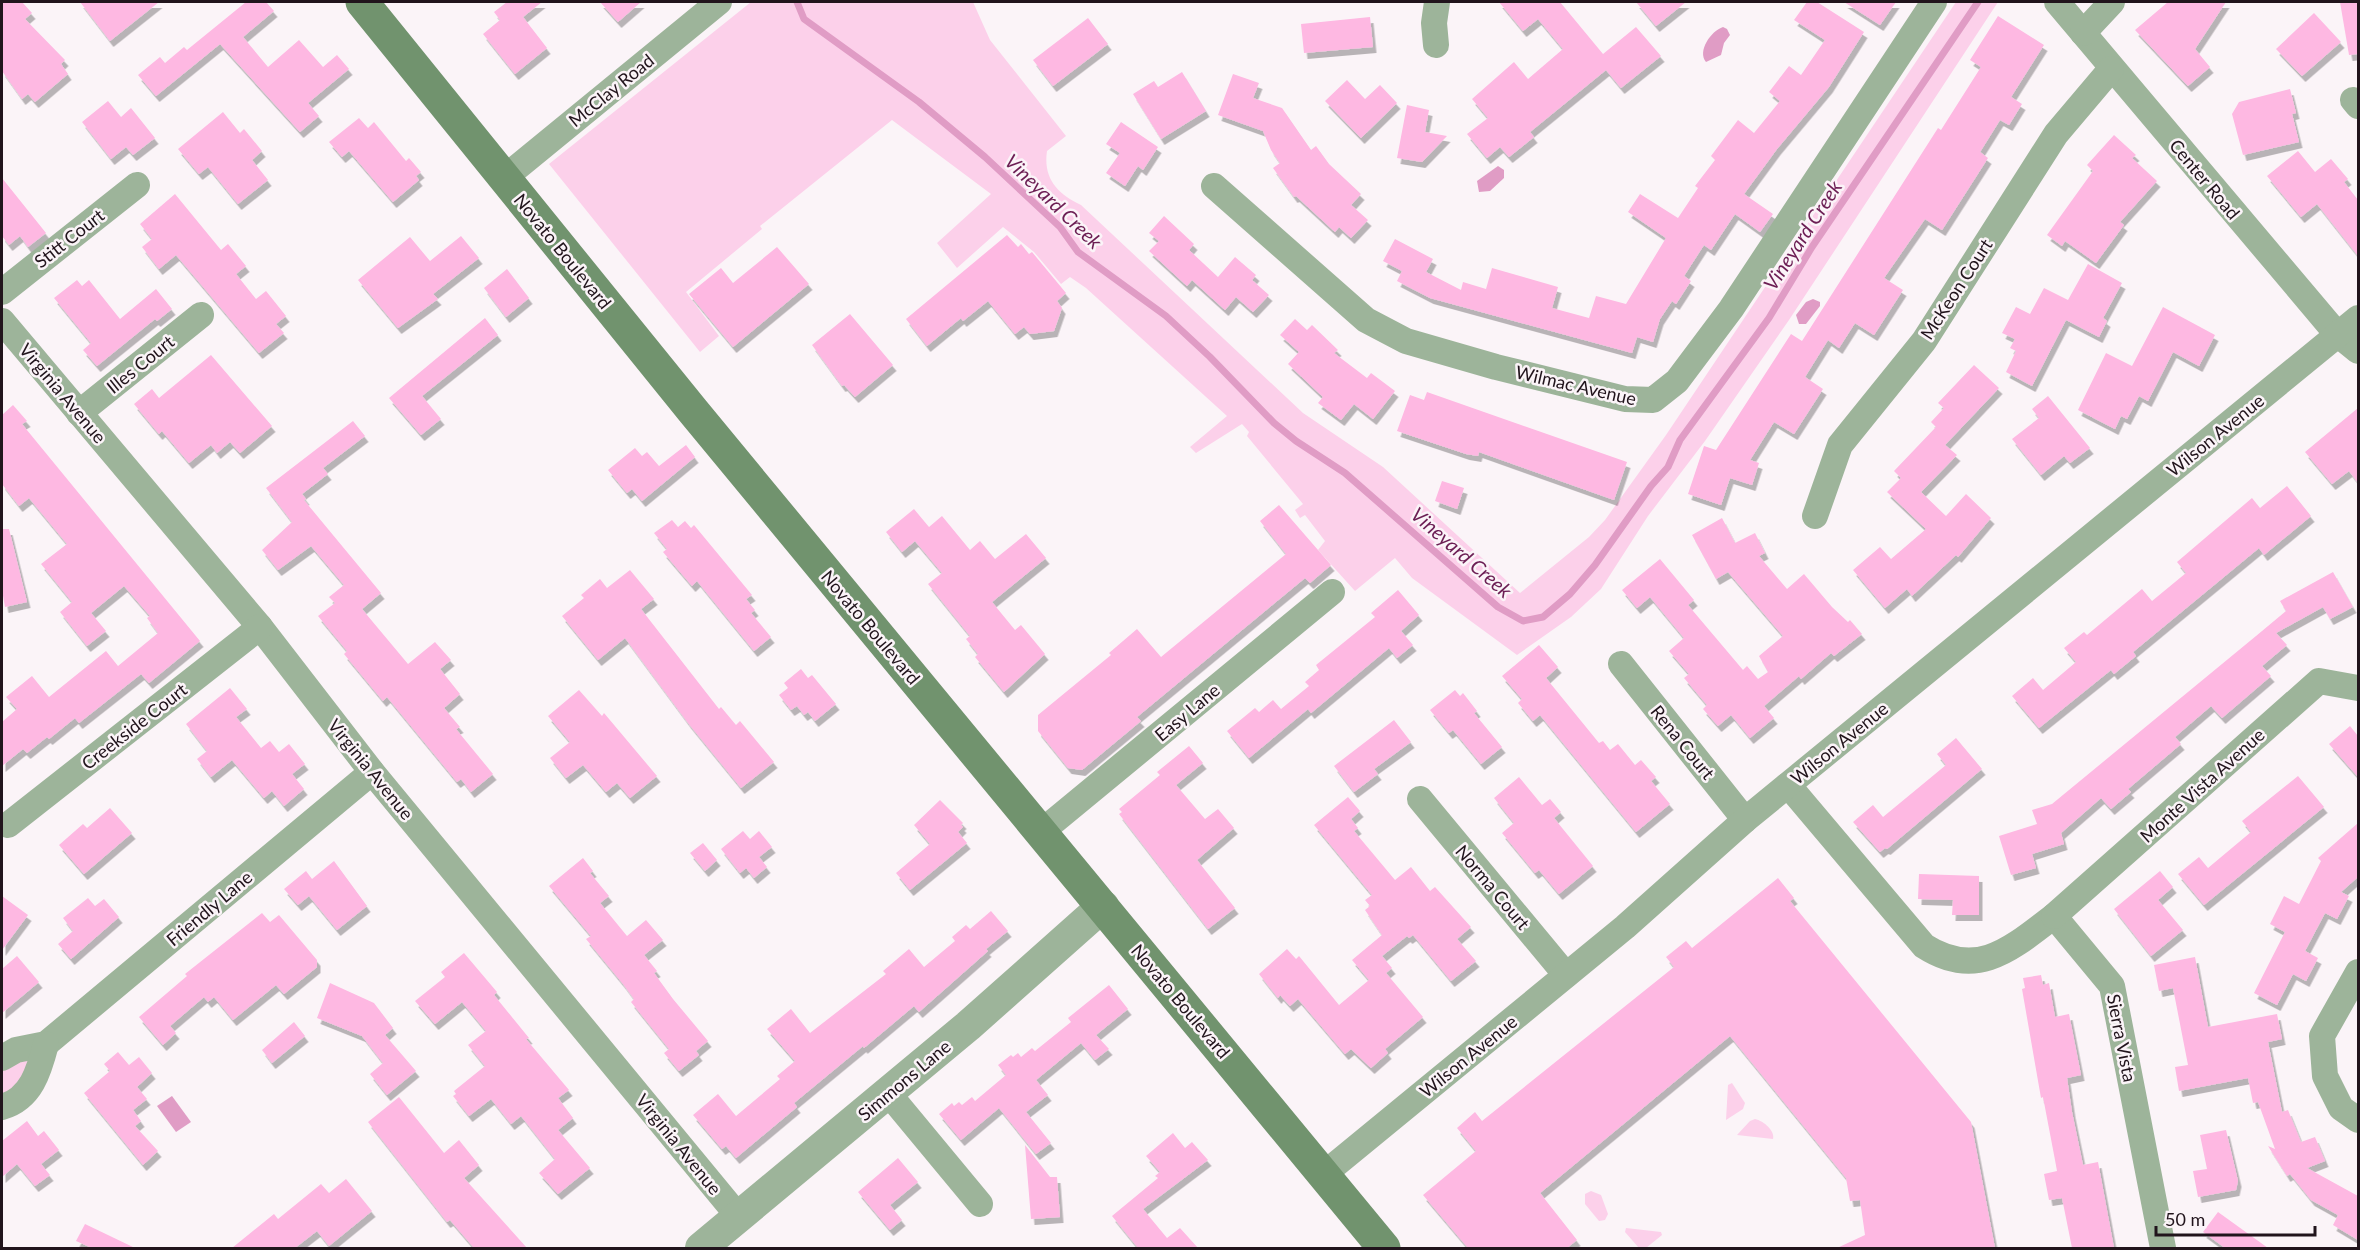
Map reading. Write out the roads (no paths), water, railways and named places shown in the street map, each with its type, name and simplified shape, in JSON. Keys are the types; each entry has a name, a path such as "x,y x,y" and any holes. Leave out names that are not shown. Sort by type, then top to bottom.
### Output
{"main road":[{"name":"Novato Boulevard","path":"362,2 503,179 1384,1248"}],"street":[{"name":"McClay Road","path":"503,179 719,2"},
{"path":"1436,45 1434,23 1437,2"},
{"name":"Wilmac Avenue","path":"1214,186 1366,320 1386,333 1496,367 1625,399 1653,400 1677,381 1731,309 1934,2"},
{"name":"Center Road","path":"2057,2 2111,69 2337,334 2358,351"},
{"path":"2083,33 2112,2"},
{"name":"McKeon Court","path":"1815,516 1840,445 1924,341 2056,134 2111,69"},
{"name":"Stitt Court","path":"2,292 137,185"},
{"name":"Illes Court","path":"79,413 201,315"},
{"name":"Wilson Avenue","path":"1324,1174 1625,927 1788,784 2358,318"},
{"name":"Virginia Avenue","path":"2,321 260,627 372,772 739,1217"},
{"name":"Easy Lane","path":"1041,832 1332,592"},
{"name":"Creekside Court","path":"8,825 260,627"},
{"name":"Rena Court","path":"1621,664 1745,820"},
{"name":"Monte Vista Avenue","path":"2054,916 2319,681 2358,688"},
{"name":"Friendly Lane","path":"2,1058 16,1050 46,1044 372,772"},
{"path":"1788,784 1923,946 1942,958 1979,960 2007,952 2054,916"},
{"name":"Norma Court","path":"1420,799 1566,975"},
{"name":"Simmons Lane","path":"700,1248 888,1094 1103,906"},
{"name":"Sierra Vista","path":"2054,916 2112,986 2163,1248"},
{"path":"2358,972 2322,1036 2325,1076 2342,1108 2358,1120"},
{"path":"2,1107 24,1095 34,1080 46,1044"},
{"path":"888,1094 980,1204"}],"waterway":[{"name":"Vineyard Creek","path":"797,2 804,19 919,102 985,157 1060,227 1078,252 1166,316 1210,357 1274,423 1296,441 1345,473 1498,607 1523,621 1543,617 1570,594 1595,565 1651,486 1668,467 1680,440 1769,318 1812,247 1978,2"}]}
